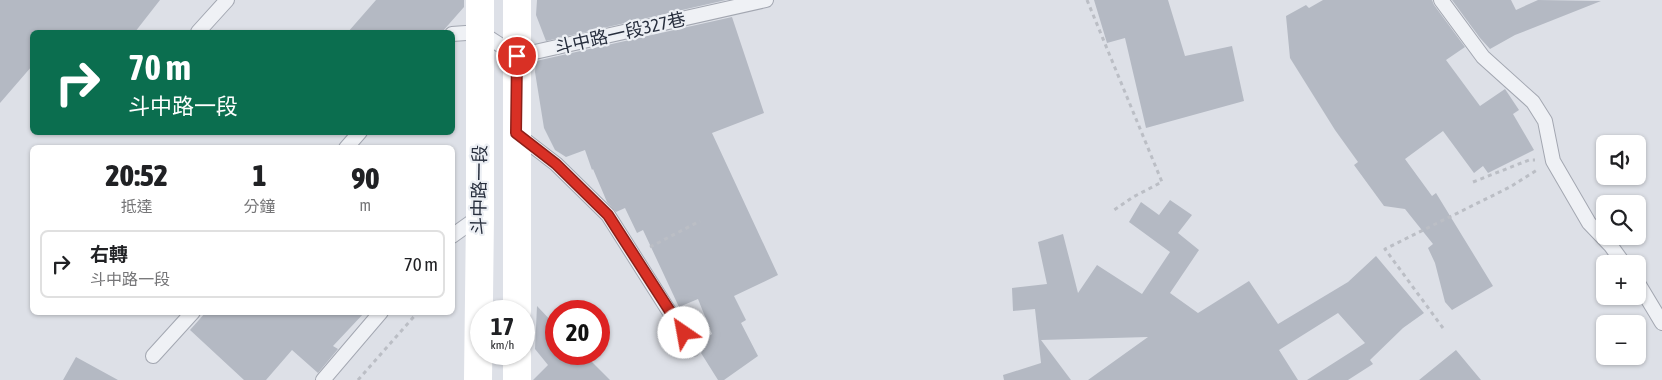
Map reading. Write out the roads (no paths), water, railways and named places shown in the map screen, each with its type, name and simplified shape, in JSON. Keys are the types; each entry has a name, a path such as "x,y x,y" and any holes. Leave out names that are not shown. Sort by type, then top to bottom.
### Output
{"main road":[{"name":"斗中路一段","path":"478,380 480,0"},
{"name":"斗中路一段","path":"517,0 517,300"},
{"path":"517,365 517,380"}],"lane":[{"path":"200,30 227,0"},
{"name":"斗中路一段327巷","path":"517,56 766,0"},
{"path":"1441,0 1483,57 1533,102 1545,121 1553,161 1589,223 1618,255"},
{"path":"455,34 480,32 517,56"},
{"path":"516,133 556,164 608,215 693,349"},
{"path":"349,145 357,135"},
{"path":"455,234 480,216"},
{"path":"1646,297 1662,323"},
{"path":"153,356 190,315"},
{"path":"323,380 377,315"}]}
